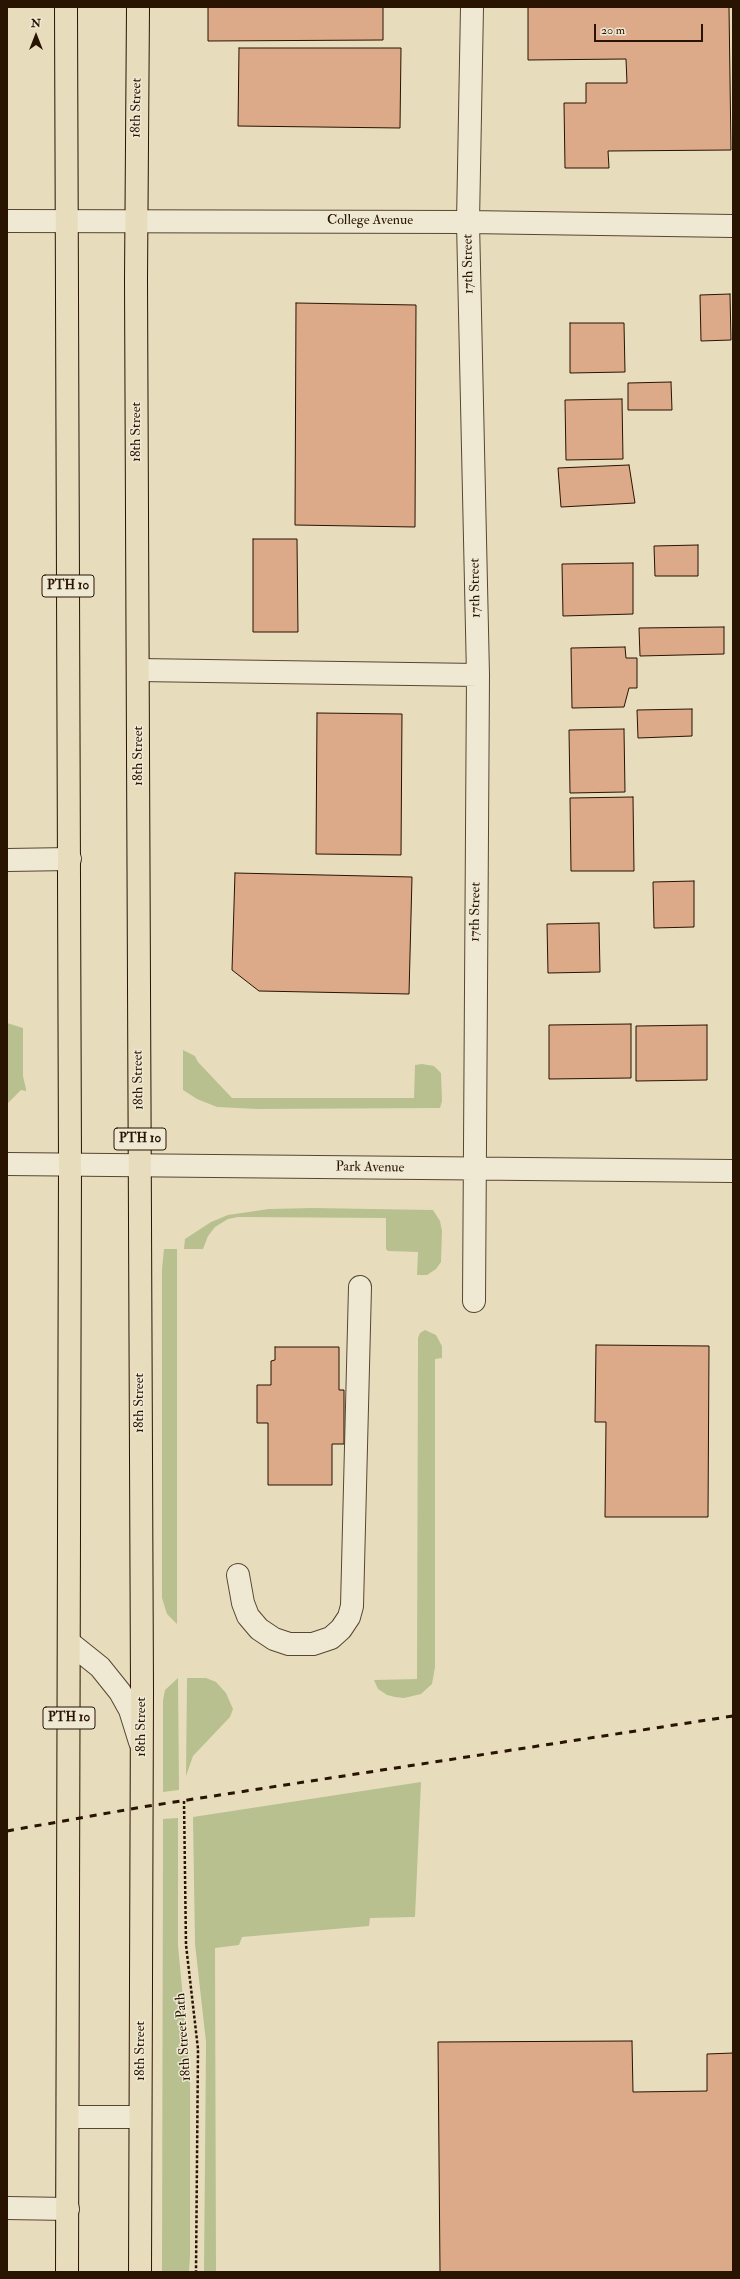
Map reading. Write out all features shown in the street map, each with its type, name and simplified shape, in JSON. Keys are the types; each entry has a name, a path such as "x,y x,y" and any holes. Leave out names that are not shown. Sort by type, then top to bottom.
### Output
{"main road":[{"name":"PTH 10","path":"66,7 70,859 70,1643 67,2272"},
{"name":"18th Street","path":"138,7 136,221 142,1747 140,2272"}],"street":[{"name":"17th Street","path":"472,7 468,222 478,675 474,1301"},
{"name":"College Avenue","path":"7,221 468,222 733,226"},
{"path":"138,670 478,675"},
{"path":"7,860 70,859"},
{"name":"Park Avenue","path":"7,1164 733,1171"},
{"path":"238,1575 243,1603 248,1616 259,1629 274,1639 289,1644 313,1644 331,1638 341,1629 349,1617 352,1606 360,1287"},
{"path":"70,1643 100,1667 120,1692 130,1710 142,1747"},
{"path":"68,2117 140,2117"},
{"path":"7,2208 68,2209"}],"path":[{"name":"18th Street Path","path":"184,1801 186,1945 198,2049 196,2272"}],"green space":[{"path":"7,1023 23,1028 23,1076 26,1091 21,1090 7,1104"},
{"path":"183,1050 195,1056 198,1062 232,1098 414,1098 415,1065 422,1064 434,1066 441,1073 442,1101 440,1108 257,1109 217,1107 197,1099 183,1090"},
{"path":"313,1208 433,1210 440,1221 442,1231 441,1262 436,1269 427,1275 417,1275 418,1252 388,1251 386,1249 386,1218 238,1217 228,1219 215,1227 208,1236 203,1249 184,1249 185,1239 211,1222 228,1215 269,1209"},
{"path":"164,1249 177,1249 177,1624 167,1614 162,1598 162,1269"},
{"path":"425,1330 436,1335 442,1346 442,1358 435,1359 435,1667 432,1684 421,1694 404,1698 387,1695 378,1689 374,1680 417,1679 418,1338 420,1333"},
{"path":"178,1678 179,1790 163,1792 163,1700 165,1690"},
{"path":"187,1678 206,1678 216,1682 226,1693 233,1709 230,1717 193,1756 186,1776"},
{"path":"421,1782 415,1917 370,1918 369,1926 242,1937 239,1945 215,1948 216,2272 204,2272 206,2042 195,1944 193,1817"},
{"path":"178,1818 178,1946 190,2071 190,2257 189,2272 162,2272 163,1819"}],"building":[{"path":"208,7 383,7 383,40 208,41"},
{"path":"528,7 729,7 731,150 608,151 609,168 565,168 564,103 586,103 586,83 627,83 626,59 528,60"},
{"path":"239,48 401,48 400,128 238,126"},
{"path":"730,294 731,340 701,341 700,295"},
{"path":"296,303 416,305 415,527 295,525"},
{"path":"570,323 624,323 625,372 570,373"},
{"path":"671,382 672,410 628,410 628,383"},
{"path":"622,399 623,459 566,460 565,400"},
{"path":"629,465 635,503 561,507 558,468"},
{"path":"253,539 297,539 298,632 253,632"},
{"path":"698,545 698,576 655,576 654,546"},
{"path":"633,563 633,614 563,616 562,564"},
{"path":"724,627 724,654 640,656 639,628"},
{"path":"625,647 626,658 637,658 637,688 629,688 624,707 572,708 571,648"},
{"path":"692,709 692,736 638,738 637,710"},
{"path":"317,713 402,714 401,855 316,854"},
{"path":"624,729 625,792 570,793 569,730"},
{"path":"633,797 634,871 571,871 570,798"},
{"path":"235,873 412,877 409,994 259,991 232,970"},
{"path":"694,881 694,927 654,928 653,882"},
{"path":"599,923 600,972 548,973 547,924"},
{"path":"631,1024 631,1078 549,1079 549,1025"},
{"path":"707,1025 707,1080 636,1081 636,1026"},
{"path":"596,1345 709,1346 708,1517 605,1517 606,1422 595,1422"},
{"path":"275,1347 339,1347 339,1390 344,1390 344,1444 332,1444 332,1485 268,1485 268,1423 257,1423 257,1385 271,1385 271,1361 275,1360"},
{"path":"632,2041 633,2092 707,2091 707,2054 733,2053 733,2272 440,2272 438,2042"}],"railway":[{"path":"7,1831 142,1807 733,1716"}]}
